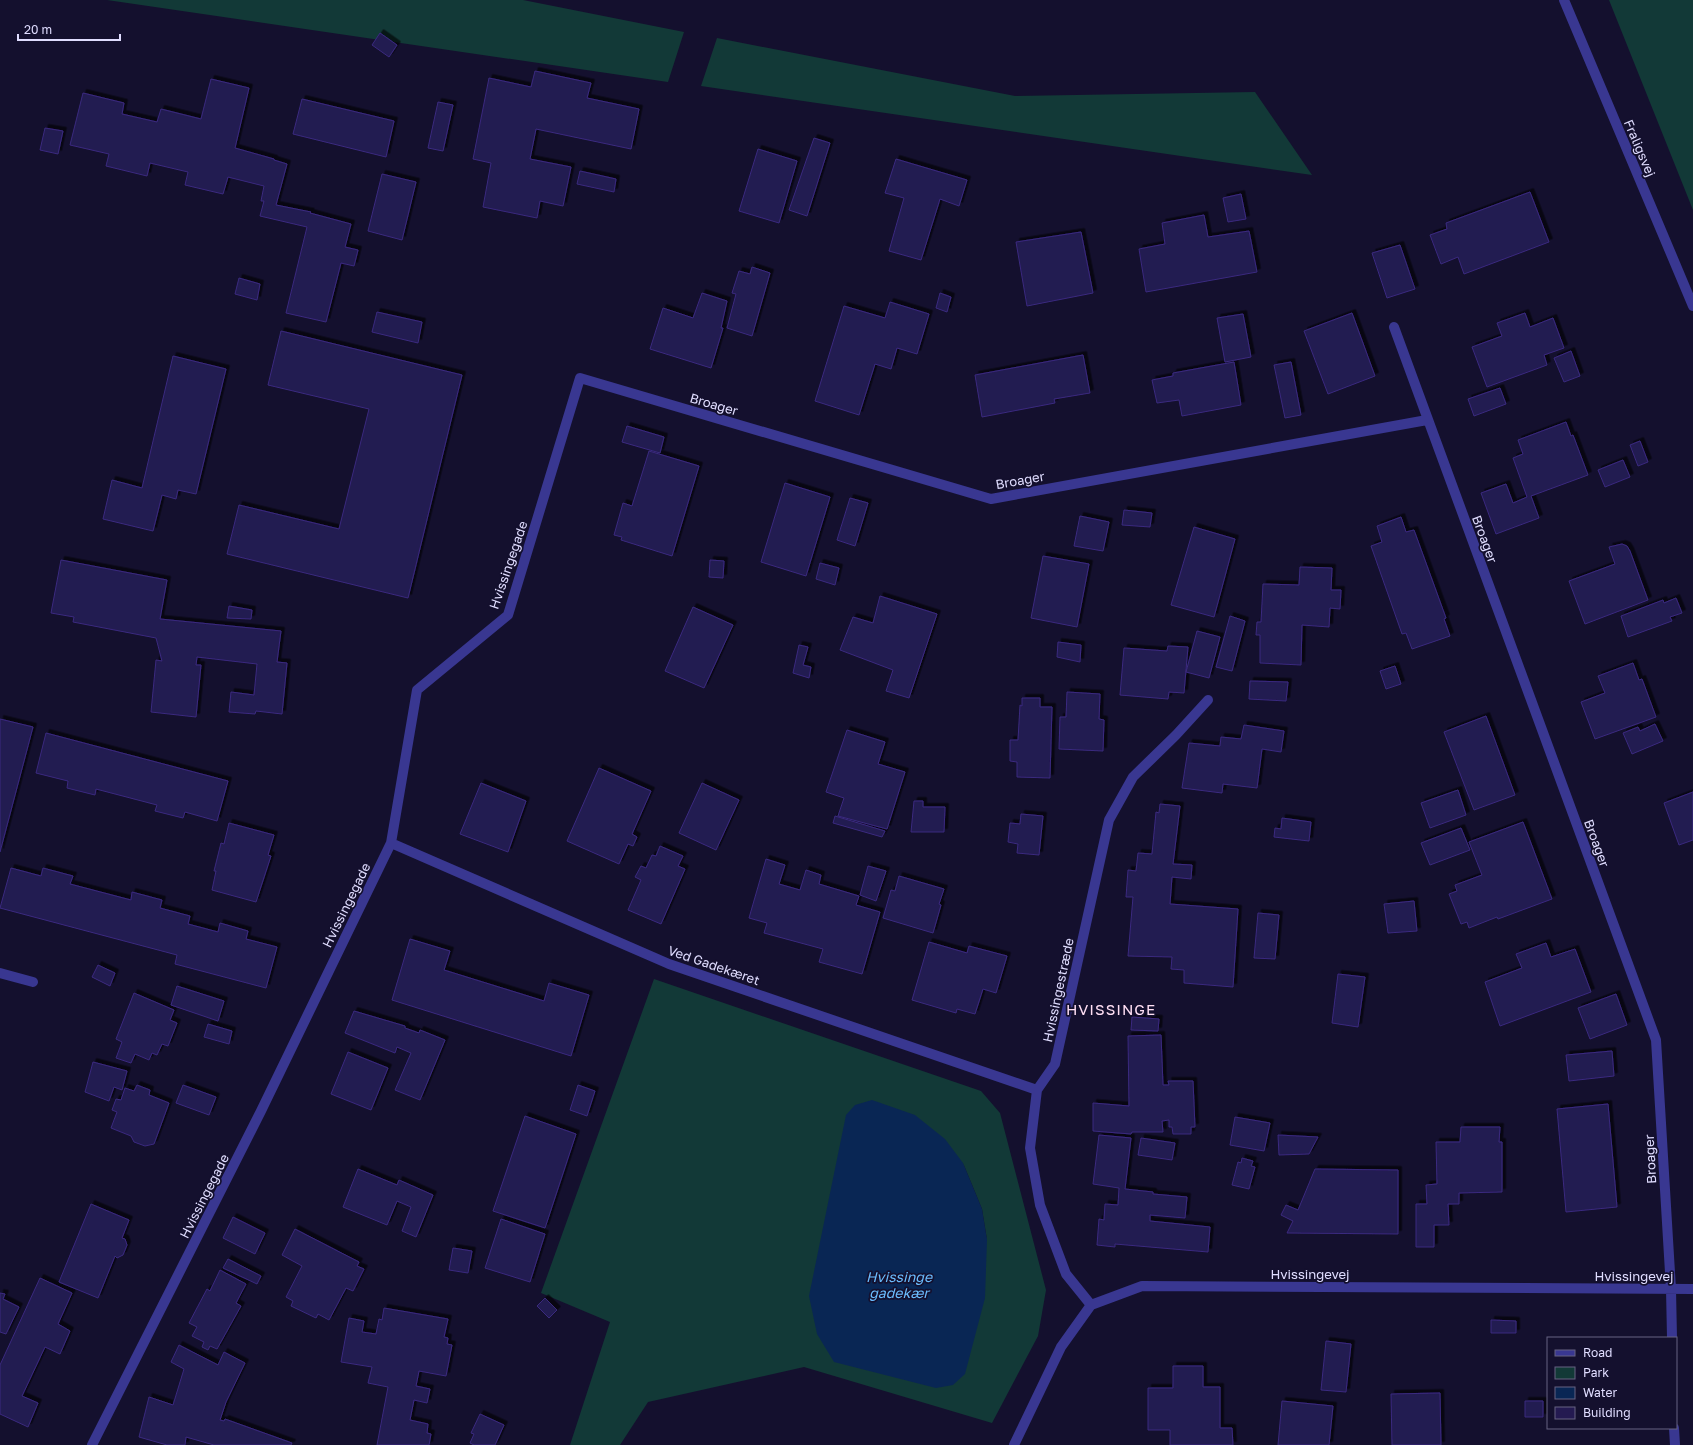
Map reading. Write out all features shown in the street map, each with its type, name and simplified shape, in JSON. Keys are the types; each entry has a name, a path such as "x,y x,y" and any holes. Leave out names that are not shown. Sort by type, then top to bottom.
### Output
{"street":[{"name":"Fraligsvej","path":"1564,0 1692,299"},
{"name":"Broager","path":"1394,327 1656,1040 1671,1289 1672,1337"},
{"name":"Broager","path":"580,378 991,499 1427,420"},
{"name":"Hvissingegade","path":"92,1445 261,1111 391,843 417,690 508,615 580,378"},
{"name":"Hvissingestræde","path":"1091,1305 1066,1274 1040,1205 1030,1148 1037,1090 1055,1064 1109,820 1132,777 1176,736 1208,700"},
{"name":"Ved Gadekæret","path":"391,843 669,964 1037,1090"},
{"path":"0,973 33,982"},
{"name":"Hvissingevej","path":"1091,1305 1142,1286 1693,1289"},
{"path":"1014,1445 1061,1347 1091,1305"},
{"path":"1674,1429 1675,1445"}],"green space":[{"path":"107,0 523,0 684,32 668,82"},
{"path":"1609,0 1693,0 1693,210"},
{"path":"717,38 1015,96 1255,92 1312,175 701,86"},
{"path":"654,979 981,1091 1000,1113 1046,1290 1038,1336 992,1423 804,1367 648,1402 620,1445 570,1445 610,1322 541,1293","holes":["963,1163 982,1209 987,1240"]}],"water":[{"name":"Hvissinge gadekær","path":"872,1100 915,1115 945,1139 963,1163 982,1209 987,1240 985,1298 965,1374 953,1385 936,1388 834,1362 817,1334 809,1296 846,1115 855,1105"}],"building":[{"path":"380,33 397,45 389,57 372,45"},
{"path":"535,71 591,83 587,98 639,109 631,149 536,129 530,159 571,167 563,206 540,201 537,218 483,207 491,163 473,159 489,78 531,87"},
{"path":"211,79 249,88 235,148 287,164 276,205 311,212 310,213 351,224 345,247 358,250 354,266 341,263 326,322 286,313 307,227 260,216 264,201 261,201 264,186 228,177 223,194 185,185 188,172 150,163 147,176 106,166 109,154 70,145 83,93 124,103 122,114 157,122 161,109 201,119"},
{"path":"302,99 394,121 386,157 293,134"},
{"path":"438,102 453,105 443,151 428,148"},
{"path":"45,128 63,131 58,154 40,150"},
{"path":"814,138 830,143 807,216 789,210"},
{"path":"758,149 797,161 779,223 739,211"},
{"path":"896,159 967,180 959,206 940,199 921,260 889,251 904,198 885,193"},
{"path":"580,171 616,179 614,192 577,184"},
{"path":"382,174 416,182 402,240 368,231"},
{"path":"1530,192 1549,242 1464,274 1458,257 1441,264 1430,235 1447,229 1446,223"},
{"path":"1241,194 1246,219 1228,222 1223,198"},
{"path":"1204,215 1208,237 1249,231 1257,272 1146,292 1139,249 1165,244 1162,223"},
{"path":"1081,232 1093,293 1027,306 1016,242"},
{"path":"1400,245 1415,289 1387,298 1372,253"},
{"path":"752,267 770,273 752,336 727,328 736,294 732,293 739,271 750,274"},
{"path":"239,278 260,284 257,300 235,294"},
{"path":"702,293 727,301 721,328 723,328 711,368 650,349 663,308 693,318"},
{"path":"940,293 951,297 947,312 936,308"},
{"path":"890,302 929,314 917,354 897,348 891,369 875,364 859,415 815,401 844,306 885,318"},
{"path":"377,312 422,322 418,343 372,332"},
{"path":"1352,313 1375,376 1328,394 1304,331"},
{"path":"1525,313 1530,327 1553,318 1564,348 1544,355 1547,365 1487,387 1472,347 1502,336 1497,323"},
{"path":"1243,314 1251,357 1225,362 1217,318"},
{"path":"281,331 462,375 408,598 227,554 239,505 339,529 369,409 268,385"},
{"path":"1571,351 1580,376 1564,382 1554,358"},
{"path":"1083,355 1090,393 1054,399 1055,403 982,417 975,375"},
{"path":"173,356 226,369 196,494 178,490 176,499 162,495 153,531 103,519 112,480 142,488"},
{"path":"1234,362 1241,405 1182,416 1179,400 1157,403 1152,380 1173,376 1173,373"},
{"path":"1291,362 1301,415 1285,418 1274,365"},
{"path":"1500,388 1506,404 1474,416 1468,399"},
{"path":"1566,422 1571,436 1573,435 1588,475 1531,496 1539,518 1496,534 1481,493 1506,484 1513,503 1527,497 1513,458 1523,454 1518,440"},
{"path":"627,426 664,437 660,453 622,442"},
{"path":"1640,441 1648,462 1638,466 1630,445"},
{"path":"649,451 699,466 672,556 621,540 622,537 614,535 623,503 632,506"},
{"path":"1623,460 1630,477 1605,487 1598,470"},
{"path":"785,483 830,497 806,576 761,562"},
{"path":"850,498 868,503 855,546 837,540"},
{"path":"1124,510 1152,513 1150,527 1122,525"},
{"path":"1080,516 1109,522 1103,551 1074,546"},
{"path":"1401,517 1406,532 1414,530 1446,618 1444,619 1450,636 1412,649 1406,633 1402,634 1371,546 1382,542 1377,526"},
{"path":"1194,527 1235,539 1214,617 1171,605"},
{"path":"1622,544 1627,546 1630,551 1648,600 1585,624 1569,581 1615,564 1609,547"},
{"path":"1043,556 1089,564 1077,627 1031,618"},
{"path":"61,560 167,580 160,619 281,631 277,662 287,663 282,714 256,711 255,714 229,712 231,692 254,695 257,664 197,657 196,665 201,665 196,717 151,712 156,660 162,661 156,638 73,622 74,617 51,613"},
{"path":"710,560 724,561 723,578 709,577"},
{"path":"820,563 839,568 835,585 816,579"},
{"path":"1300,567 1332,568 1331,590 1341,590 1340,609 1330,608 1329,627 1302,625 1301,665 1260,663 1260,635 1256,635 1257,622 1261,622 1263,584 1299,585"},
{"path":"880,596 937,614 909,698 886,691 893,670 840,650 853,617 873,623"},
{"path":"1676,598 1682,613 1670,617 1672,621 1628,637 1621,616 1663,600 1664,603"},
{"path":"229,606 252,610 251,619 227,618"},
{"path":"693,607 733,625 704,688 665,671"},
{"path":"1230,616 1245,621 1232,671 1216,667"},
{"path":"1197,631 1220,637 1209,678 1186,672"},
{"path":"1058,642 1081,645 1080,662 1057,657"},
{"path":"799,645 808,647 803,665 811,667 809,678 793,673"},
{"path":"1168,646 1188,647 1184,693 1169,692 1168,699 1120,695 1124,648 1167,651"},
{"path":"1633,663 1639,680 1642,679 1656,717 1595,739 1581,702 1605,693 1598,676"},
{"path":"1395,666 1401,684 1386,689 1380,671"},
{"path":"1250,681 1288,682 1286,701 1249,699"},
{"path":"1067,692 1100,694 1099,719 1104,720 1103,751 1059,749 1060,717 1066,717"},
{"path":"1022,698 1040,698 1040,707 1052,707 1050,778 1017,777 1017,762 1010,761 1010,740 1018,740 1020,705 1022,706"},
{"path":"1486,716 1515,795 1474,810 1444,732"},
{"path":"0,719 33,727 0,852"},
{"path":"1655,724 1663,741 1632,754 1623,733 1638,727 1640,731"},
{"path":"1244,725 1284,731 1281,752 1262,749 1257,788 1223,784 1222,793 1182,788 1189,743 1220,746 1221,737 1241,739"},
{"path":"847,730 885,742 878,764 905,772 887,829 838,816 844,798 826,792"},
{"path":"46,733 228,781 217,821 185,812 183,818 155,811 157,805 96,789 95,795 67,788 68,781 36,773"},
{"path":"599,768 651,791 632,834 637,837 633,846 628,844 619,864 567,841"},
{"path":"481,783 526,801 508,852 460,834"},
{"path":"702,783 739,800 716,850 679,833"},
{"path":"1458,790 1466,815 1430,828 1421,803"},
{"path":"1693,792 1693,840 1679,845 1664,803"},
{"path":"914,801 923,801 923,807 945,807 944,832 911,832"},
{"path":"1160,804 1180,806 1173,864 1192,865 1191,879 1172,877 1170,904 1238,909 1233,987 1184,983 1184,970 1171,969 1172,957 1128,956 1133,897 1126,897 1128,870 1136,871 1138,853 1152,854 1156,812 1159,813"},
{"path":"1021,814 1043,816 1039,855 1017,853 1018,844 1008,842 1010,823 1020,824"},
{"path":"835,816 885,831 882,837 833,823"},
{"path":"1282,818 1311,822 1309,841 1274,837 1275,828 1281,829"},
{"path":"1523,822 1552,899 1469,928 1467,922 1461,924 1449,894 1457,891 1455,885 1482,875 1469,842"},
{"path":"229,823 274,835 268,855 271,856 256,902 212,890 216,871 214,871 221,843 224,844"},
{"path":"1461,828 1470,850 1430,865 1421,843"},
{"path":"660,846 683,856 678,866 685,869 661,924 628,910 641,880 635,877 641,866 646,868 652,855 656,856"},
{"path":"766,859 785,865 779,884 800,890 806,870 821,875 819,884 859,896 856,905 880,912 862,974 819,962 823,949 764,933 767,923 749,918"},
{"path":"868,866 886,871 876,901 860,895"},
{"path":"11,868 41,876 43,868 73,876 70,884 131,900 132,892 162,900 160,908 190,916 188,924 218,932 220,923 248,931 246,939 277,947 266,988 175,964 177,955 0,908"},
{"path":"899,876 944,889 939,904 941,905 933,933 883,918 891,890 895,891"},
{"path":"1414,901 1417,931 1388,933 1384,904"},
{"path":"1258,913 1279,915 1275,959 1254,958"},
{"path":"410,939 450,951 444,970 544,1001 549,983 589,995 571,1056 392,1000"},
{"path":"929,942 967,953 969,946 1007,956 996,993 983,989 975,1014 957,1009 956,1013 912,1000"},
{"path":"1546,943 1551,957 1575,949 1591,992 1500,1026 1485,982 1522,968 1516,954"},
{"path":"98,965 115,973 110,986 92,977"},
{"path":"1338,974 1365,977 1358,1027 1332,1023"},
{"path":"177,986 224,1001 218,1021 171,1005"},
{"path":"134,993 174,1010 170,1020 177,1023 168,1046 162,1044 157,1055 152,1053 149,1060 135,1054 131,1063 116,1058 122,1042 116,1039"},
{"path":"1616,994 1627,1025 1590,1039 1578,1008"},
{"path":"354,1011 405,1026 405,1028 419,1033 420,1030 445,1040 420,1100 395,1090 411,1053 397,1047 395,1053 345,1033"},
{"path":"1132,1017 1159,1019 1158,1031 1131,1030"},
{"path":"208,1024 232,1031 229,1044 204,1037"},
{"path":"1161,1035 1163,1085 1169,1085 1168,1081 1193,1081 1195,1127 1191,1127 1191,1134 1173,1134 1172,1127 1169,1127 1169,1120 1162,1121 1163,1132 1132,1132 1131,1134 1093,1131 1093,1103 1129,1106 1128,1036"},
{"path":"1612,1051 1614,1076 1569,1081 1566,1055"},
{"path":"348,1052 388,1068 371,1110 331,1094"},
{"path":"93,1062 127,1071 122,1090 114,1087 109,1101 85,1092"},
{"path":"137,1085 150,1090 149,1095 169,1103 154,1144 145,1146 134,1142 131,1136 111,1128 117,1112 112,1110 116,1099 121,1100 125,1088 134,1091"},
{"path":"183,1085 216,1097 209,1115 176,1103"},
{"path":"578,1085 595,1091 587,1116 570,1110"},
{"path":"1608,1104 1617,1207 1566,1212 1557,1109"},
{"path":"525,1116 576,1134 545,1228 493,1211"},
{"path":"1235,1117 1270,1123 1264,1151 1230,1145"},
{"path":"1461,1127 1500,1127 1499,1142 1502,1142 1502,1192 1459,1193 1459,1204 1448,1204 1449,1225 1434,1225 1434,1247 1416,1247 1416,1204 1427,1204 1426,1185 1437,1184 1436,1142 1460,1142"},
{"path":"1099,1135 1131,1138 1125,1189 1153,1192 1153,1194 1187,1197 1185,1218 1150,1215 1150,1221 1210,1227 1208,1252 1115,1244 1115,1247 1097,1245 1099,1219 1104,1220 1105,1204 1118,1205 1119,1188 1093,1184"},
{"path":"1278,1135 1318,1137 1309,1154 1279,1155"},
{"path":"1141,1138 1175,1143 1172,1160 1138,1155"},
{"path":"1242,1158 1253,1161 1251,1166 1255,1167 1249,1189 1232,1185 1238,1162 1241,1163"},
{"path":"358,1169 397,1185 399,1180 433,1195 416,1237 402,1231 411,1207 397,1201 387,1225 343,1207"},
{"path":"1315,1169 1398,1170 1398,1234 1287,1233 1293,1221 1281,1215 1286,1205 1298,1210"},
{"path":"91,1204 129,1220 122,1238 125,1239 127,1245 123,1255 117,1258 115,1256 98,1298 59,1282"},
{"path":"233,1217 265,1233 255,1254 223,1238"},
{"path":"501,1219 545,1234 530,1282 485,1268"},
{"path":"295,1229 359,1262 357,1266 364,1269 353,1291 346,1288 329,1320 318,1314 316,1318 291,1306 293,1301 286,1297 302,1266 282,1255"},
{"path":"453,1248 472,1251 468,1273 449,1270"},
{"path":"228,1259 261,1276 257,1284 223,1268"},
{"path":"220,1270 246,1284 236,1303 241,1306 217,1349 210,1346 208,1350 202,1347 204,1342 192,1336 197,1327 189,1323 207,1289 210,1291"},
{"path":"40,1278 72,1293 58,1324 70,1331 60,1354 45,1347 22,1396 38,1403 28,1427 0,1414 0,1365"},
{"path":"0,1293 5,1294 3,1299 19,1307 6,1334 0,1332"},
{"path":"545,1298 557,1310 549,1318 537,1306"},
{"path":"384,1308 448,1319 444,1337 448,1338 447,1344 452,1345 446,1376 419,1371 416,1386 430,1389 427,1403 414,1400 410,1420 428,1424 427,1433 431,1434 429,1445 377,1445 388,1387 368,1383 372,1367 341,1362 349,1318 364,1321 362,1332 376,1334 379,1319 382,1320"},
{"path":"1491,1320 1516,1321 1516,1333 1491,1333"},
{"path":"1326,1341 1351,1344 1346,1392 1321,1390"},
{"path":"179,1345 218,1365 224,1352 245,1363 226,1402 220,1420 224,1421 225,1419 292,1443 291,1445 214,1445 186,1437 185,1445 167,1445 139,1437 149,1397 173,1405 184,1369 171,1362"},
{"path":"1173,1366 1203,1366 1203,1387 1220,1387 1220,1428 1232,1428 1233,1445 1170,1445 1170,1430 1148,1430 1148,1388 1173,1388"},
{"path":"1440,1393 1441,1445 1392,1445 1391,1394"},
{"path":"1282,1401 1333,1406 1329,1445 1278,1445"},
{"path":"1525,1401 1543,1401 1543,1417 1525,1417"},
{"path":"480,1414 504,1425 495,1445 474,1445 470,1443 474,1434 471,1433"}],"district":[{"name":"HVISSINGE","path":"1111,1010"}]}
